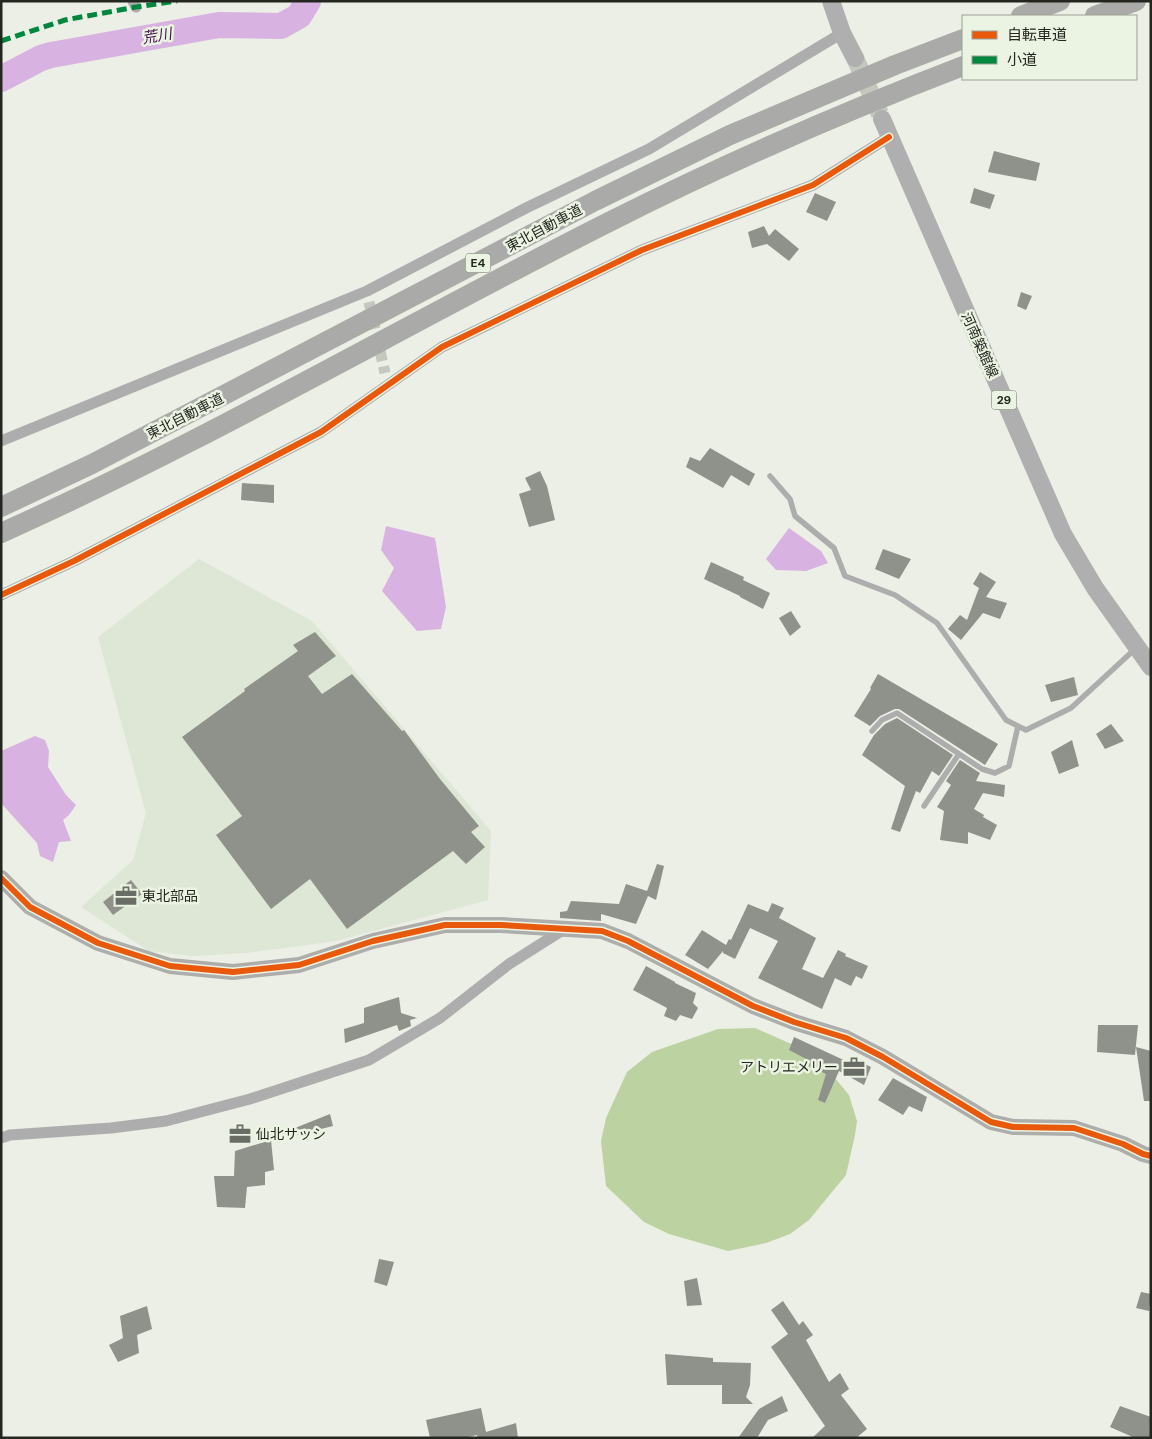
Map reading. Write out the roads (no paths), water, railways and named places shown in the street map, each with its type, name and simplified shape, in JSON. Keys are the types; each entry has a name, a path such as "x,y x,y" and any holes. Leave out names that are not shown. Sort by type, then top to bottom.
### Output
{"highway":[{"path":"1024,15 1060,1"},
{"path":"1098,15 1131,3"},
{"name":"東北自動車道","path":"1,507 101,460 595,201 730,135 895,65 962,39"},
{"name":"東北自動車道","path":"1,533 104,485 280,396 608,222 714,171 896,92 962,66"}],"main road":[{"path":"831,1 842,32 855,58"},
{"name":"河南築館線","path":"882,119 1063,534 1095,588 1151,667"}],"street":[{"path":"1,441 368,297 526,208 649,149 842,32"},
{"path":"1,595 74,561 321,432 388,378 442,347 642,250 813,185 889,137"},
{"path":"1,878 30,907 98,944 170,966 233,972 299,965 374,941 445,925 501,925 602,930 628,941 753,1006 794,1022 846,1038 883,1057 991,1122 1013,1127 1074,1128 1124,1144 1151,1156"},
{"path":"1,1138 10,1135 111,1128 166,1121 250,1099 369,1060 440,1018 509,964 566,928"}],"lane":[{"path":"770,476 790,499 795,516 834,548 844,576 895,595 937,623 1006,720 1026,730 1071,708 1137,647"},
{"path":"872,731 882,720 897,713 982,769 995,773 1010,766 1018,726"},
{"path":"924,806 959,754"}],"waterway":[{"name":"荒川","path":"1,79 41,58 51,55 219,25 281,26 299,16 308,1"}],"tunnel":[{"path":"855,58 880,114"},
{"path":"369,302 385,373"}],"place":[{"name":"東北部品","path":"126,896"},
{"name":"アトリエメリー","path":"854,1067"},
{"name":"仙北サッシ","path":"240,1134"}]}
